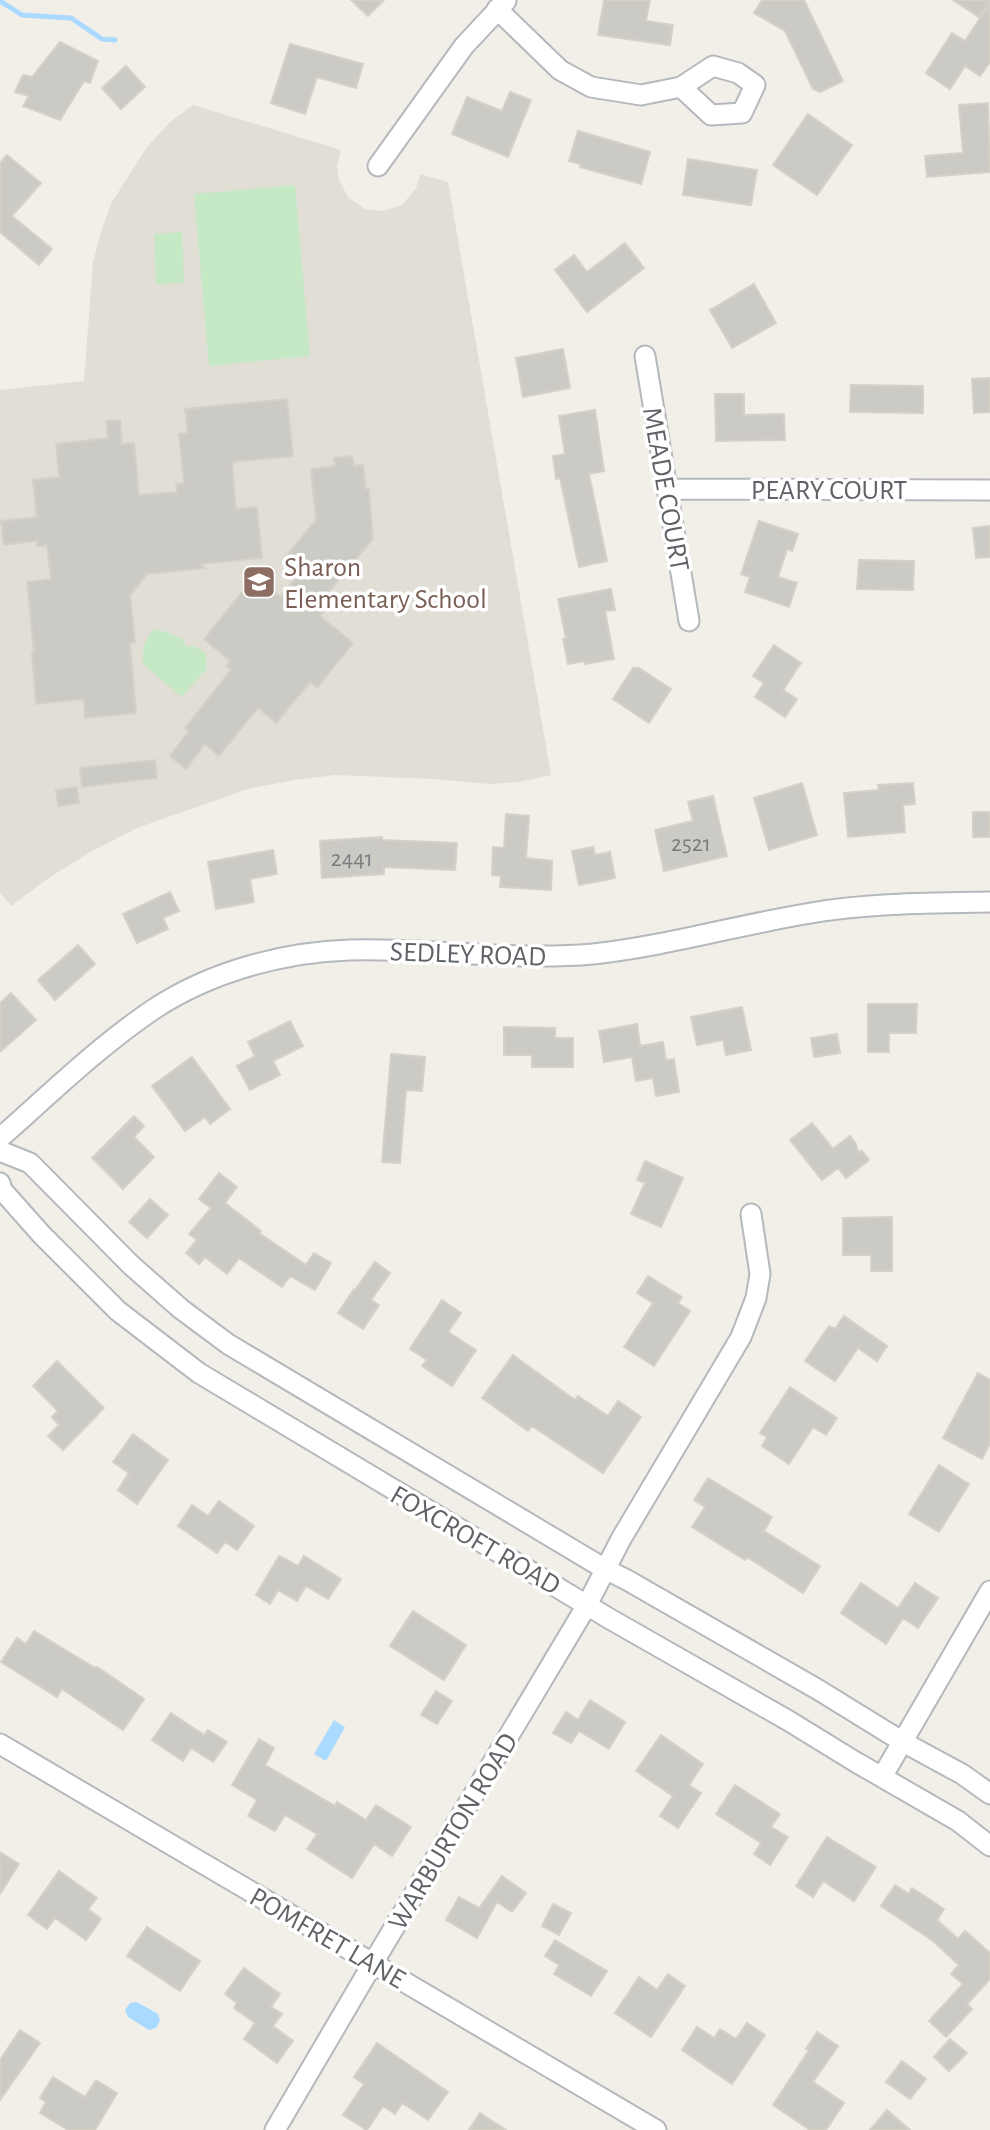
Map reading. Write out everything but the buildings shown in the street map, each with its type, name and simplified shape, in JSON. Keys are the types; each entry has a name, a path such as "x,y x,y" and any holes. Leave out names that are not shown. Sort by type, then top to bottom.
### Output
{"street":[{"path":"378,166 464,46 502,4 560,70 591,87 641,95 681,87"},
{"name":"MEADE COURT","path":"645,356 689,621"},
{"name":"PEARY COURT","path":"667,489 990,490"},
{"name":"SEDLEY ROAD","path":"0,1138 112,1040 155,1009 211,980 243,968 288,957 350,950 564,956 645,946 812,912 859,906 990,902"},
{"name":"FOXCROFT ROAD","path":"0,1151 30,1163 131,1265 181,1309 228,1344 605,1569 962,1774 990,1794"},
{"name":"FOXCROFT ROAD","path":"0,1183 2,1190 41,1234 118,1311 199,1373 587,1605 958,1821 990,1846"},
{"path":"605,1569 747,1324 756,1298 760,1274 751,1214"},
{"name":"WARBURTON ROAD","path":"275,2130 587,1605 605,1569"},
{"path":"882,1777 990,1591"},
{"name":"POMFRET LANE","path":"0,1744 656,2130"}],"shaded area":[{"name":"Sharon Elementary School","path":"193,105 341,150 337,166 339,180 348,197 365,209 384,211 403,204 416,188 420,174 448,182 551,775 519,782 490,784 335,775 248,789 137,828 50,877 11,906 0,892 0,390 84,381 93,262 112,202 147,147 170,122"}],"green space":[{"path":"295,185 310,356 209,366 194,194"},
{"path":"182,232 184,283 156,284 154,234"},
{"path":"154,630 173,635 188,647 194,646 206,653 206,670 182,696 143,664 144,646"}],"water":[{"path":"334,1720 345,1727 326,1761 314,1754"},
{"path":"137,2002 158,2014 160,2021 156,2028 149,2030 128,2017 125,2010 130,2003"}],"waterway":[{"path":"0,1 22,15 71,18 102,39 115,40"}],"place":[{"name":"Sharon Elementary School","path":"259,582"}]}
